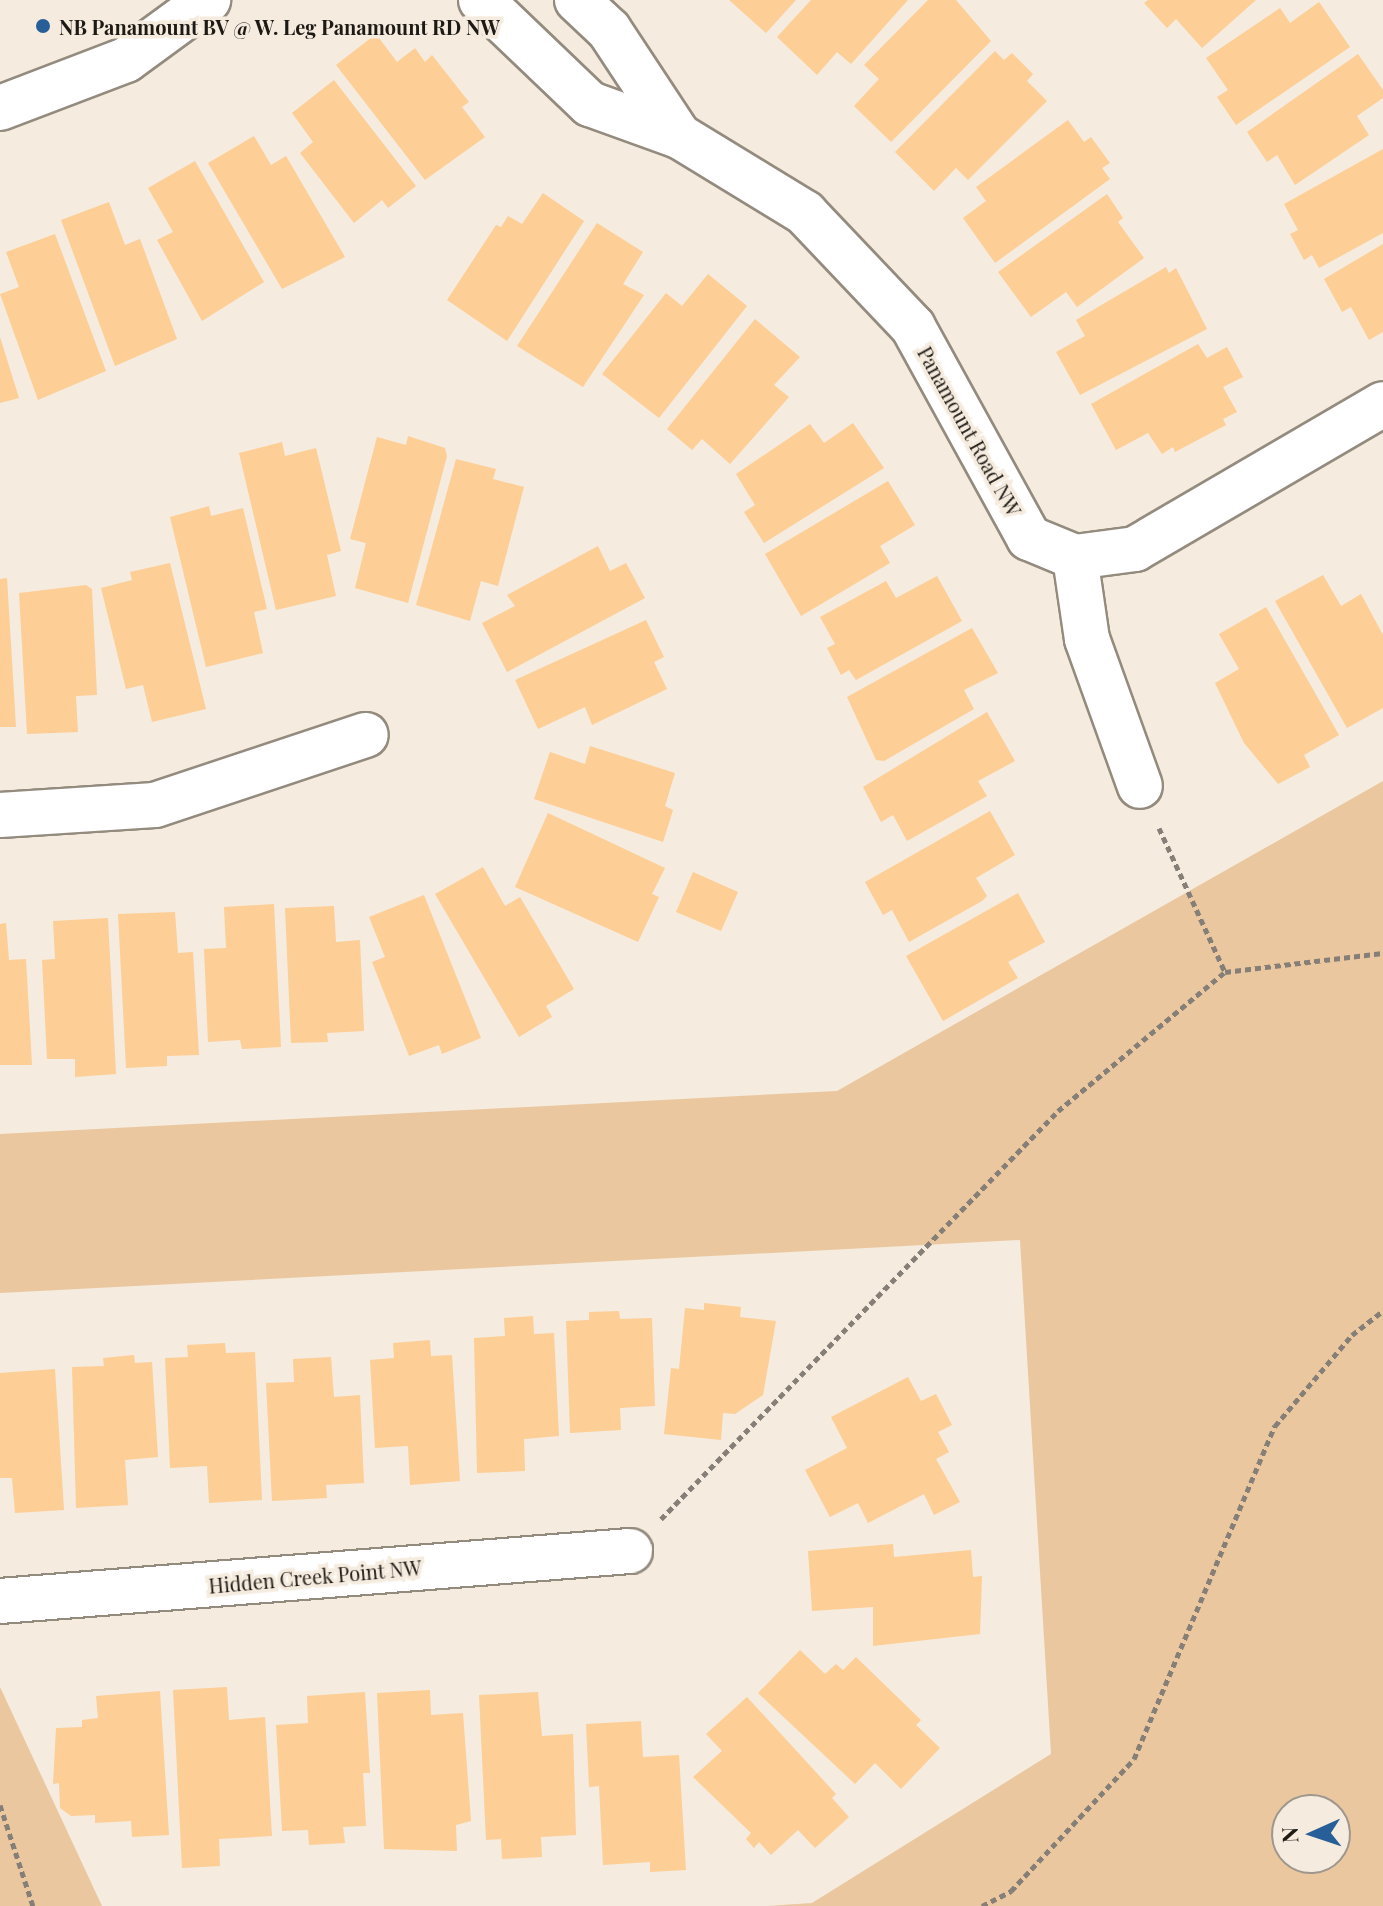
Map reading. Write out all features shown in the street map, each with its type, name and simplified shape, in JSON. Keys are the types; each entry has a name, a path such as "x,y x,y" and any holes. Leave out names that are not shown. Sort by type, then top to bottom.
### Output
{"street":[{"path":"0,108 126,60 208,0"},
{"name":"Panamount Road NW","path":"481,0 590,104 679,136 805,213 913,327 1029,538 1075,557"},
{"name":"Panamount Road NW","path":"577,0 609,30 679,136"},
{"path":"1140,786 1087,639 1075,557 1135,549 1383,404"},
{"path":"0,815 155,805 366,735"},
{"name":"Hidden Creek Point NW","path":"0,1601 630,1551"}],"path":[{"path":"1140,786 1225,972"},
{"path":"630,1551 1058,1111 1225,972 1383,953"},
{"path":"982,1906 1011,1891 1134,1759 1275,1426 1352,1335 1383,1311"},
{"path":"0,1805 33,1906"}],"shaded area":[{"path":"1383,781 1383,1906 767,1906 812,1903 1051,1754 1020,1240 0,1293 0,1134 837,1091"},
{"path":"0,1687 102,1906 0,1906"}],"building":[{"path":"729,0 796,0 766,33"},
{"path":"811,0 908,0 851,64 837,52 817,75 777,37"},
{"path":"928,0 956,0 991,41 891,142 854,106 879,79 864,65"},
{"path":"1148,0 1256,0 1202,48 1176,19 1167,28 1144,3"},
{"path":"1319,2 1350,47 1236,125 1217,97 1228,90 1206,58 1280,8 1290,23"},
{"path":"376,34 397,62 415,48 425,62 432,55 469,102 462,107 485,137 425,180 336,65"},
{"path":"995,51 1004,60 1012,53 1033,74 1027,81 1047,101 968,180 956,168 934,191 895,152"},
{"path":"1358,54 1383,90 1383,98 1357,116 1369,135 1295,185 1277,155 1267,162 1247,132"},
{"path":"334,80 416,186 388,208 382,200 354,223 300,153 313,142 292,113"},
{"path":"1068,120 1084,142 1091,137 1110,163 1102,168 1110,179 995,263 963,218 986,201 976,187"},
{"path":"254,136 271,165 286,156 345,257 282,289 208,163"},
{"path":"1383,149 1383,233 1319,268 1312,255 1304,260 1290,234 1298,230 1284,204"},
{"path":"195,161 264,282 202,321 157,240 173,232 148,188"},
{"path":"543,193 584,221 507,341 447,300 496,225 501,227 508,216 522,224"},
{"path":"1107,194 1123,218 1118,222 1144,258 1077,307 1066,292 1031,317 998,272"},
{"path":"109,202 125,245 140,239 177,339 115,366 61,220"},
{"path":"597,223 643,252 623,284 644,295 583,387 517,346"},
{"path":"55,234 106,371 38,400 0,294 19,287 6,252"},
{"path":"1383,244 1383,332 1369,340 1351,307 1342,312 1324,279"},
{"path":"1166,267 1169,273 1176,268 1207,329 1080,395 1056,352 1085,336 1076,320"},
{"path":"708,274 747,306 659,418 602,374 666,293 682,306"},
{"path":"755,319 800,357 774,385 789,397 730,464 702,439 692,450 667,429"},
{"path":"0,337 19,398 0,403"},
{"path":"1198,344 1207,358 1227,347 1243,377 1223,387 1237,412 1223,419 1226,425 1175,452 1173,447 1162,454 1148,433 1116,450 1091,404"},
{"path":"853,423 884,468 764,543 744,512 755,505 736,474 810,424 824,443"},
{"path":"408,436 445,448 447,456 408,603 355,588 366,543 350,539 377,437 406,445"},
{"path":"282,442 285,456 316,448 341,551 327,555 336,596 276,610 239,453"},
{"path":"456,459 496,469 493,479 524,487 498,586 481,581 470,621 416,605"},
{"path":"888,481 915,525 880,546 890,563 801,616 765,554"},
{"path":"209,506 211,516 243,508 267,609 254,612 263,653 206,667 170,517"},
{"path":"598,546 610,571 626,563 645,598 507,672 482,623 515,606 507,595"},
{"path":"170,563 206,709 152,722 143,685 126,689 101,588 132,580 130,572"},
{"path":"1323,575 1341,606 1361,594 1383,635 1383,708 1347,728 1275,601"},
{"path":"937,576 962,621 856,680 849,670 841,675 827,648 835,644 820,617 886,581 896,598"},
{"path":"7,578 16,727 0,727 0,579"},
{"path":"86,585 92,589 97,695 76,696 78,732 27,734 19,593"},
{"path":"1266,607 1339,735 1304,755 1310,767 1278,784 1244,743 1215,683 1239,669 1219,634"},
{"path":"646,620 664,657 654,662 667,689 592,725 585,707 538,729 515,680"},
{"path":"972,628 998,673 964,690 974,709 884,761 876,760 847,697"},
{"path":"987,712 1015,761 978,781 987,796 907,841 893,815 881,822 863,787"},
{"path":"590,746 675,773 665,806 673,810 663,842 534,799 550,752 585,764"},
{"path":"990,811 1015,855 976,878 987,896 982,901 909,942 892,910 883,915 865,882"},
{"path":"548,813 665,868 652,894 659,897 638,942 515,887"},
{"path":"483,867 505,906 520,897 574,989 546,1006 552,1017 519,1037 435,894"},
{"path":"693,872 738,892 721,931 676,912"},
{"path":"1018,893 1045,942 1008,962 1018,978 943,1021 906,956"},
{"path":"424,895 481,1038 442,1054 439,1045 409,1056 372,962 385,957 369,917"},
{"path":"274,904 281,1047 242,1049 240,1040 208,1042 204,949 226,948 224,907"},
{"path":"334,906 336,942 360,940 364,1031 327,1033 328,1042 291,1043 285,908"},
{"path":"175,912 178,953 193,952 199,1055 167,1056 167,1066 126,1068 118,914"},
{"path":"108,918 116,1074 75,1077 75,1059 47,1059 42,960 55,959 53,921"},
{"path":"6,923 9,960 26,959 32,1065 0,1065 0,924"},
{"path":"704,1303 741,1307 740,1317 776,1321 763,1395 735,1414 723,1413 721,1440 664,1434 671,1368 679,1369 685,1308 704,1310"},
{"path":"619,1311 620,1319 652,1318 655,1406 620,1408 621,1430 570,1433 566,1321 589,1320 589,1312"},
{"path":"533,1316 534,1334 554,1333 559,1436 524,1439 525,1471 477,1473 474,1338 505,1336 504,1318"},
{"path":"430,1340 431,1356 452,1355 460,1481 410,1485 408,1446 375,1448 370,1360 394,1358 393,1343"},
{"path":"225,1343 226,1353 255,1352 262,1500 209,1503 207,1466 170,1468 165,1358 188,1357 187,1345"},
{"path":"134,1355 135,1363 152,1362 158,1457 125,1460 128,1505 76,1508 72,1367 104,1366 103,1358"},
{"path":"331,1357 334,1397 360,1395 364,1483 326,1485 327,1498 272,1501 266,1383 294,1382 293,1359"},
{"path":"55,1369 64,1510 15,1513 12,1478 0,1478 0,1373"},
{"path":"908,1377 921,1401 936,1394 952,1425 938,1432 949,1452 936,1459 960,1502 934,1515 924,1494 868,1523 858,1503 830,1517 805,1470 847,1448 831,1417"},
{"path":"893,1544 894,1557 971,1550 973,1577 982,1576 980,1634 873,1646 873,1607 812,1611 808,1551"},
{"path":"800,1650 825,1674 836,1664 843,1670 856,1657 921,1720 916,1725 940,1748 901,1789 875,1763 855,1784 758,1693"},
{"path":"227,1687 229,1720 265,1717 272,1836 219,1839 220,1866 182,1868 173,1690"},
{"path":"430,1690 431,1715 463,1713 471,1821 456,1825 457,1851 384,1849 377,1693"},
{"path":"160,1691 169,1835 132,1837 131,1821 95,1823 95,1815 71,1816 60,1808 59,1783 53,1784 56,1728 82,1727 82,1720 98,1718 96,1696"},
{"path":"365,1692 370,1773 363,1773 366,1826 343,1827 345,1843 309,1845 308,1830 282,1831 276,1725 308,1723 307,1696"},
{"path":"538,1692 542,1736 573,1734 576,1835 541,1837 542,1857 502,1859 501,1839 486,1840 479,1695"},
{"path":"747,1697 836,1794 832,1798 849,1817 815,1848 798,1830 771,1855 759,1842 754,1848 746,1839 751,1833 693,1777 722,1751 706,1734"},
{"path":"641,1721 643,1757 679,1755 686,1870 650,1872 650,1862 603,1865 599,1786 589,1787 586,1724"}],"place":[{"name":"NB Panamount BV @ W. Leg Panamount RD NW","path":"43,26"}]}
